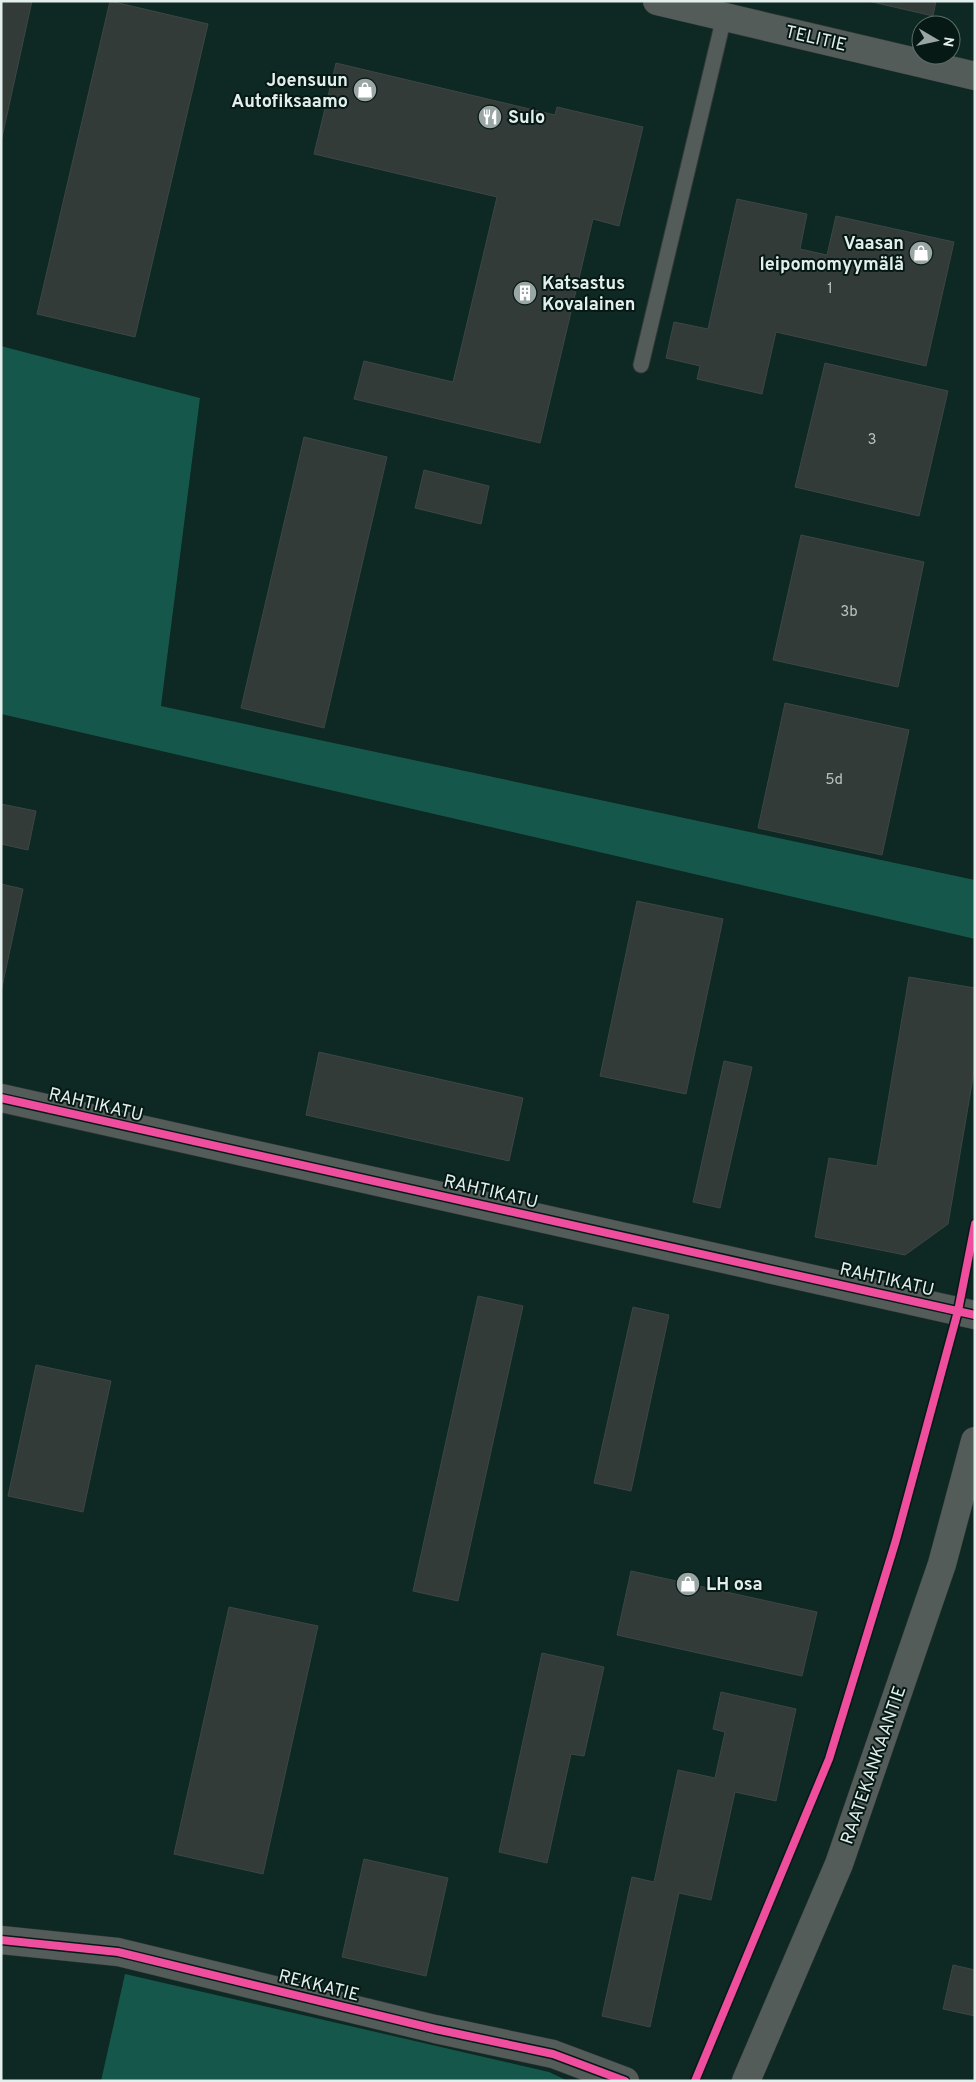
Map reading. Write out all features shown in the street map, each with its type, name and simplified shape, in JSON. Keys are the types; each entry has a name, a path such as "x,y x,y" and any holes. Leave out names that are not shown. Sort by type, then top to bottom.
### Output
{"street":[{"name":"TELITIE","path":"657,1 975,76"},
{"name":"RAHTIKATU","path":"1,1098 975,1315"},
{"name":"RAATEKANKAANTIE","path":"746,2081 839,1864 942,1564 975,1440"},
{"name":"REKKATIE","path":"1,1940 118,1952 435,2029 553,2054 625,2081"}],"lane":[{"path":"641,364 724,17"}],"shaded area":[{"path":"1,1 975,1 975,880 161,706 200,398 1,346"},
{"path":"1,714 975,939 975,2081 1,2081"}],"green space":[{"path":"1,346 200,398 161,706 975,880 975,939 1,714"},
{"path":"125,1974 549,2072 568,2081 101,2081"}],"building":[{"path":"1,1 32,1 1,142"},
{"path":"110,1 208,24 135,337 37,314"},
{"path":"868,1 936,1 933,15"},
{"name":"Katsastus Kovalainen","path":"336,63 555,115 557,107 643,127 619,226 593,219 540,443 354,399 364,361 453,382 497,197 314,154"},
{"path":"737,199 807,214 800,249 827,255 836,216 954,242 926,366 776,332 762,394 697,379 700,366 666,358 674,322 708,329"},
{"path":"825,363 948,391 919,516 795,487"},
{"path":"304,437 387,457 324,728 241,708"},
{"path":"424,470 489,486 481,524 415,508"},
{"path":"801,535 924,562 898,687 773,660"},
{"path":"785,703 909,730 882,855 758,828"},
{"path":"1,804 36,811 28,850 1,844"},
{"path":"1,884 23,889 1,992"},
{"path":"637,901 723,919 686,1094 600,1076"},
{"path":"909,977 975,988 975,1066 948,1224 905,1255 815,1237 829,1158 877,1166"},
{"path":"319,1052 523,1098 509,1161 306,1115"},
{"path":"724,1061 752,1067 720,1208 693,1202"},
{"path":"478,1296 523,1306 458,1601 413,1591"},
{"path":"633,1307 669,1315 631,1491 594,1483"},
{"path":"36,1365 111,1381 83,1512 8,1496"},
{"path":"631,1571 817,1612 802,1676 617,1635"},
{"path":"229,1607 318,1626 263,1874 174,1854"},
{"path":"542,1653 604,1667 584,1756 571,1754 547,1863 499,1852"},
{"path":"721,1692 796,1709 776,1801 735,1792 711,1900 679,1893 650,2027 602,2016 632,1877 654,1882 678,1770 715,1778 725,1732 713,1729"},
{"path":"364,1859 448,1878 426,1976 342,1957"},
{"path":"953,1965 975,1970 975,2016 943,2009"}],"cycle path":[{"path":"1,1098 975,1315"},
{"path":"695,2081 829,1759 896,1540 958,1311 975,1224"},
{"path":"1,1940 118,1952 435,2029 553,2054 625,2081"}],"place":[{"name":"Joensuun Autofiksaamo","path":"365,90"},
{"name":"Sulo","path":"490,117"},
{"name":"Vaasan leipomomyymälä","path":"921,253"},
{"name":"Katsastus Kovalainen","path":"525,293"},
{"name":"LH osa","path":"688,1584"}]}
